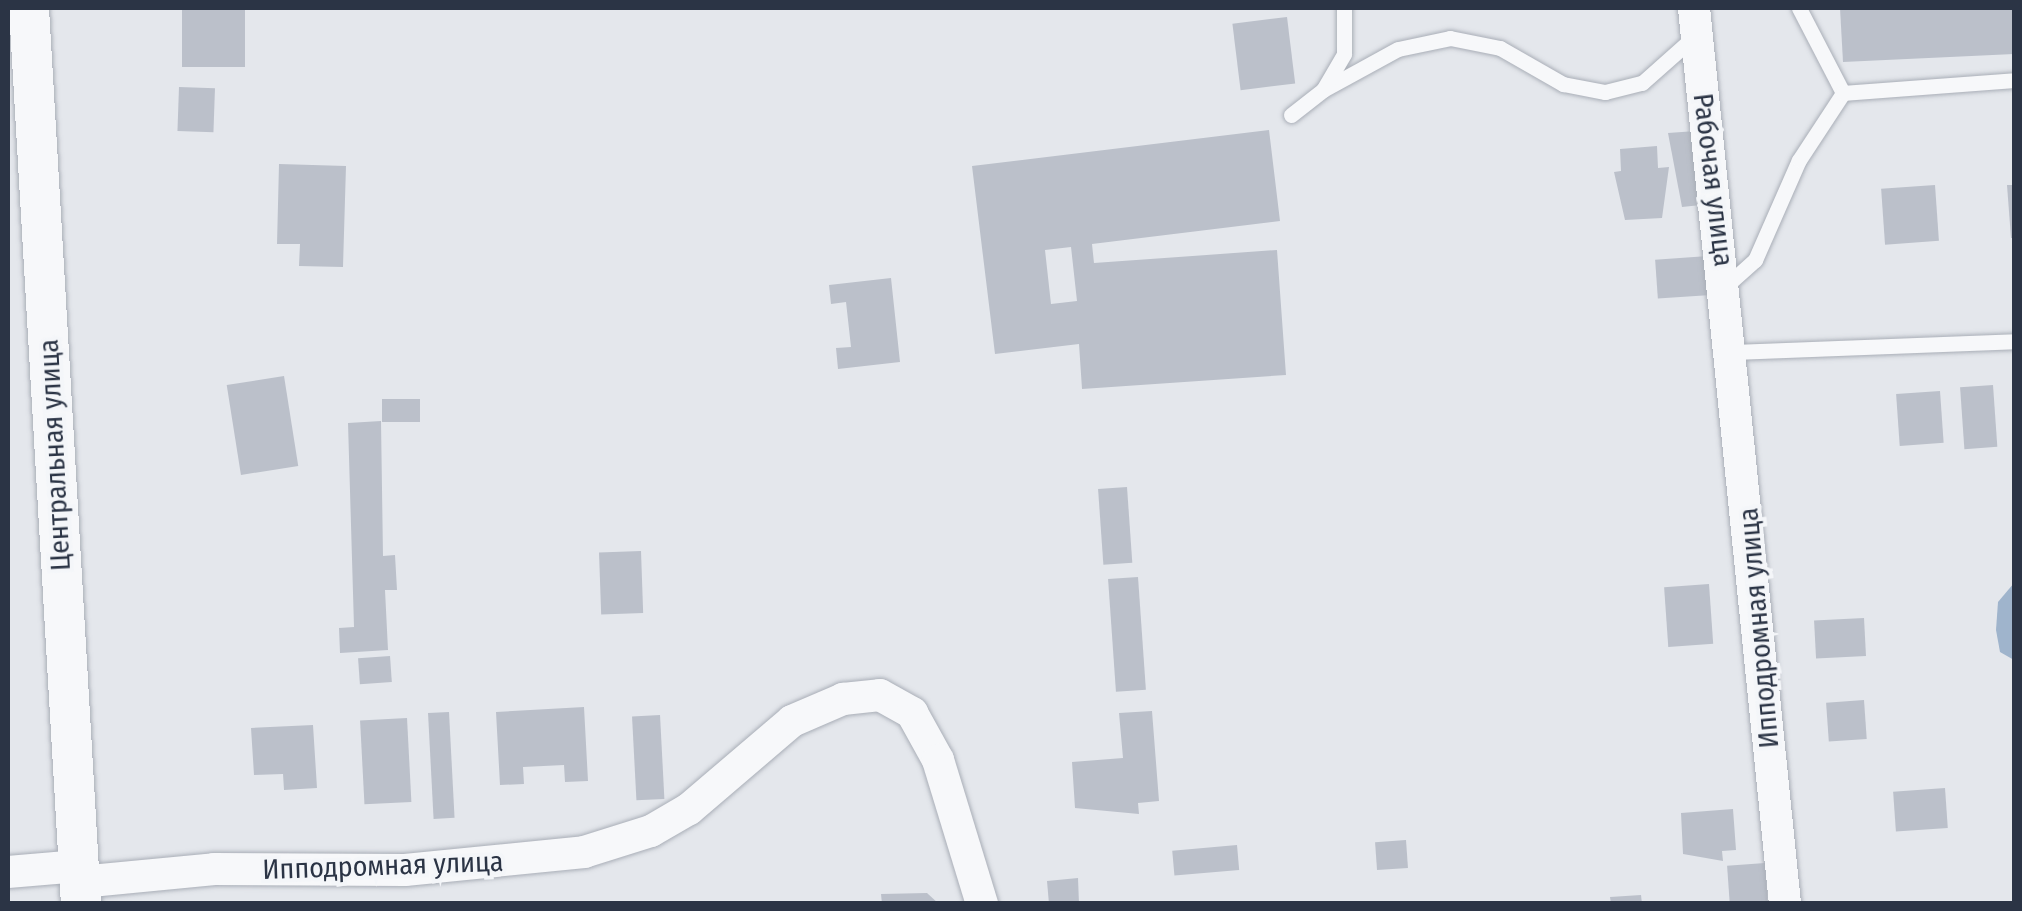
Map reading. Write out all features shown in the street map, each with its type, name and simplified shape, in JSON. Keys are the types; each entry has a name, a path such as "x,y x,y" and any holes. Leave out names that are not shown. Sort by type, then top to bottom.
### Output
{"street":[{"name":"Центральная улица","path":"30,8 80,884"},
{"name":"Рабочая улица","path":"1694,22 1734,352"},
{"name":"Ипподромная улица","path":"1734,352 1785,904"},
{"name":"Ипподромная улица","path":"8,872 80,884 214,869 406,870 584,852 651,832 689,809 792,721 843,700 880,695 912,713 938,760 982,904"}],"lane":[{"path":"1323,90 1344,54 1344,8"},
{"path":"1798,8 1842,93"},
{"path":"1292,114 1323,90 1398,49 1450,38 1500,48 1563,84 1604,92 1642,83 1694,22"},
{"path":"1842,93 2014,80"},
{"path":"1727,285 1755,260 1798,160 1842,93"},
{"path":"1734,352 2014,341"}],"water":[{"path":"2014,583 2014,660 2000,652 1996,630 1998,602"}],"building":[{"path":"182,8 245,8 245,67 182,67"},
{"path":"1840,8 2014,8 2014,54 1843,62"},
{"path":"1287,17 1295,84 1241,90 1232,24"},
{"path":"179,87 215,88 213,132 177,131"},
{"path":"1269,130 1280,221 1092,244 1094,263 1277,250 1286,375 1082,389 1079,344 995,354 972,166","holes":["1071,247 1077,301 1051,304 1045,250"]},
{"path":"1696,131 1701,205 1682,207 1668,133"},
{"path":"1657,146 1658,168 1669,167 1662,218 1625,220 1614,172 1621,171 1620,149"},
{"path":"279,164 346,166 343,267 299,266 300,244 277,244"},
{"path":"1935,185 1939,241 1885,245 1881,189"},
{"path":"2007,185 2014,185 2014,238 2011,238"},
{"path":"1708,256 1711,295 1658,299 1655,260"},
{"path":"891,278 900,362 838,369 836,348 851,347 846,302 831,304 829,285"},
{"path":"284,376 298,466 241,475 227,385"},
{"path":"1993,385 1997,447 1964,449 1960,387"},
{"path":"1940,391 1944,443 1900,446 1896,394"},
{"path":"382,399 420,399 420,422 382,422"},
{"path":"381,421 383,556 395,555 397,590 385,590 388,650 340,653 339,628 354,627 348,423"},
{"path":"1127,487 1132,563 1103,565 1098,489"},
{"path":"641,551 643,613 601,614 599,552"},
{"path":"1138,577 1146,690 1116,692 1108,579"},
{"path":"1709,584 1713,644 1668,647 1664,587"},
{"path":"1864,618 1866,656 1816,659 1814,621"},
{"path":"390,656 392,682 360,684 358,658"},
{"path":"1864,700 1867,739 1829,742 1826,703"},
{"path":"584,707 588,781 565,782 564,765 523,767 524,784 500,785 496,712"},
{"path":"1152,711 1159,801 1138,803 1139,814 1075,808 1072,762 1123,758 1119,713"},
{"path":"449,712 455,818 434,819 428,713"},
{"path":"660,715 664,799 636,800 632,716"},
{"path":"407,718 411,802 364,804 360,720"},
{"path":"313,725 317,788 284,790 283,774 254,775 251,728"},
{"path":"1945,788 1948,828 1896,832 1893,792"},
{"path":"1733,809 1736,850 1722,851 1723,861 1683,854 1681,813"},
{"path":"1406,840 1408,868 1377,870 1375,842"},
{"path":"1237,845 1239,870 1174,876 1172,851"},
{"path":"1765,863 1768,904 1730,904 1727,866"},
{"path":"1078,878 1079,904 1049,904 1047,881"},
{"path":"927,893 939,904 882,904 881,894"},
{"path":"1641,895 1642,904 1611,904 1610,897"}]}
